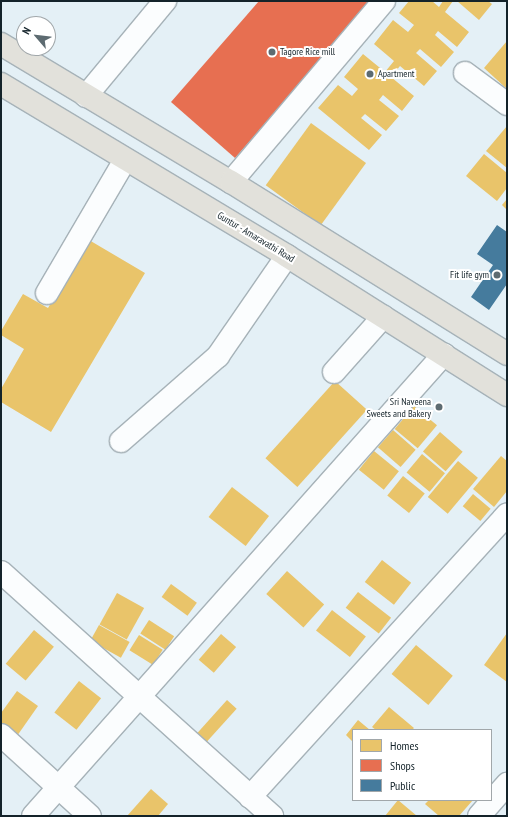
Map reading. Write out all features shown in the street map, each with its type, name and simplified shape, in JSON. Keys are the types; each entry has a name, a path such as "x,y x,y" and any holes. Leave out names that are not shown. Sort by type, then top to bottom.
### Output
{"main road":[{"path":"1,44 231,182 507,354"},
{"name":"Guntur - Amaravathi Road","path":"1,84 125,160 287,256 507,395"}],"street":[{"path":"86,96 165,1"},
{"path":"231,182 384,1"},
{"path":"465,74 507,104"},
{"path":"47,293 125,160"},
{"path":"121,441 218,356 287,256"},
{"path":"334,372 383,317"},
{"path":"33,816 444,354"},
{"path":"250,797 507,515"},
{"path":"1,572 272,816"},
{"path":"1,735 90,816"},
{"path":"479,816 507,784"}],"building: Homes":[{"name":"Apartment","path":"409,1 432,1 439,7 443,1 453,1 445,12 469,32 457,47 438,31 435,35 454,52 441,67 420,49 416,53 437,71 424,86 400,66 391,77 414,96 402,111 383,95 379,100 399,116 386,131 365,114 361,118 382,135 369,150 318,108 338,85 352,96 358,89 344,77 363,54 385,72 394,61 374,44 393,20 408,32 414,25 399,13"},
{"path":"457,1 488,1 492,4 479,20"},
{"path":"507,41 507,89 484,68"},
{"path":"311,123 366,163 321,225 266,185"},
{"path":"507,126 507,168 486,151"},
{"path":"484,154 507,173 507,188 497,201 466,176"},
{"path":"507,199 507,210 502,205"},
{"path":"89,240 145,273 51,432 1,402 1,389 24,349 1,335 1,331 23,294 48,308"},
{"path":"335,381 367,410 297,487 265,458"},
{"path":"414,406 437,425 418,448 395,429"},
{"path":"393,430 416,450 401,467 378,447"},
{"path":"440,432 463,452 446,471 423,452"},
{"path":"374,451 399,471 384,490 359,470"},
{"path":"422,454 445,473 430,492 407,472"},
{"path":"501,456 507,461 507,491 494,507 473,489"},
{"path":"458,461 478,478 448,514 428,497"},
{"path":"403,476 425,494 409,513 387,495"},
{"path":"232,487 269,516 246,546 209,517"},
{"path":"473,494 491,509 480,521 463,506"},
{"path":"382,560 411,583 394,605 365,582"},
{"path":"287,571 324,604 303,627 266,594"},
{"path":"171,584 197,603 187,616 162,597"},
{"path":"358,592 391,618 379,634 346,608"},
{"path":"117,593 144,608 127,640 100,624"},
{"path":"332,610 366,636 350,657 316,630"},
{"path":"149,620 174,636 165,650 140,633"},
{"path":"99,625 130,642 121,658 90,641"},
{"path":"34,630 54,647 26,680 6,664"},
{"path":"507,633 507,682 484,665"},
{"path":"221,634 236,647 214,673 199,660"},
{"path":"139,635 163,650 153,665 129,650"},
{"path":"416,645 453,676 428,705 392,674"},
{"path":"79,681 101,698 76,730 54,713"},
{"path":"17,691 38,706 17,736 1,726 1,713"},
{"path":"227,700 237,709 205,744 195,736"},
{"path":"389,707 414,728 375,729 372,727"},
{"path":"358,720 369,729 352,729 352,741 346,735"},
{"path":"151,789 168,804 158,816 127,816"},
{"path":"397,801 399,801 417,816 385,816"},
{"path":"428,801 472,801 459,816 439,816 425,804"}],"building: Shops":[{"name":"Tagore Rice mill","path":"259,1 372,1 235,158 171,102"}],"building: Public":[{"name":"Fit life gym","path":"497,225 507,232 507,284 489,310 471,297 493,265 477,254"}],"place":[{"name":"Tagore Rice mill","path":"272,52"},
{"name":"Apartment","path":"370,74"},
{"name":"Fit life gym","path":"497,275"},
{"name":"Sri Naveena Sweets and Bakery","path":"439,407"}]}
